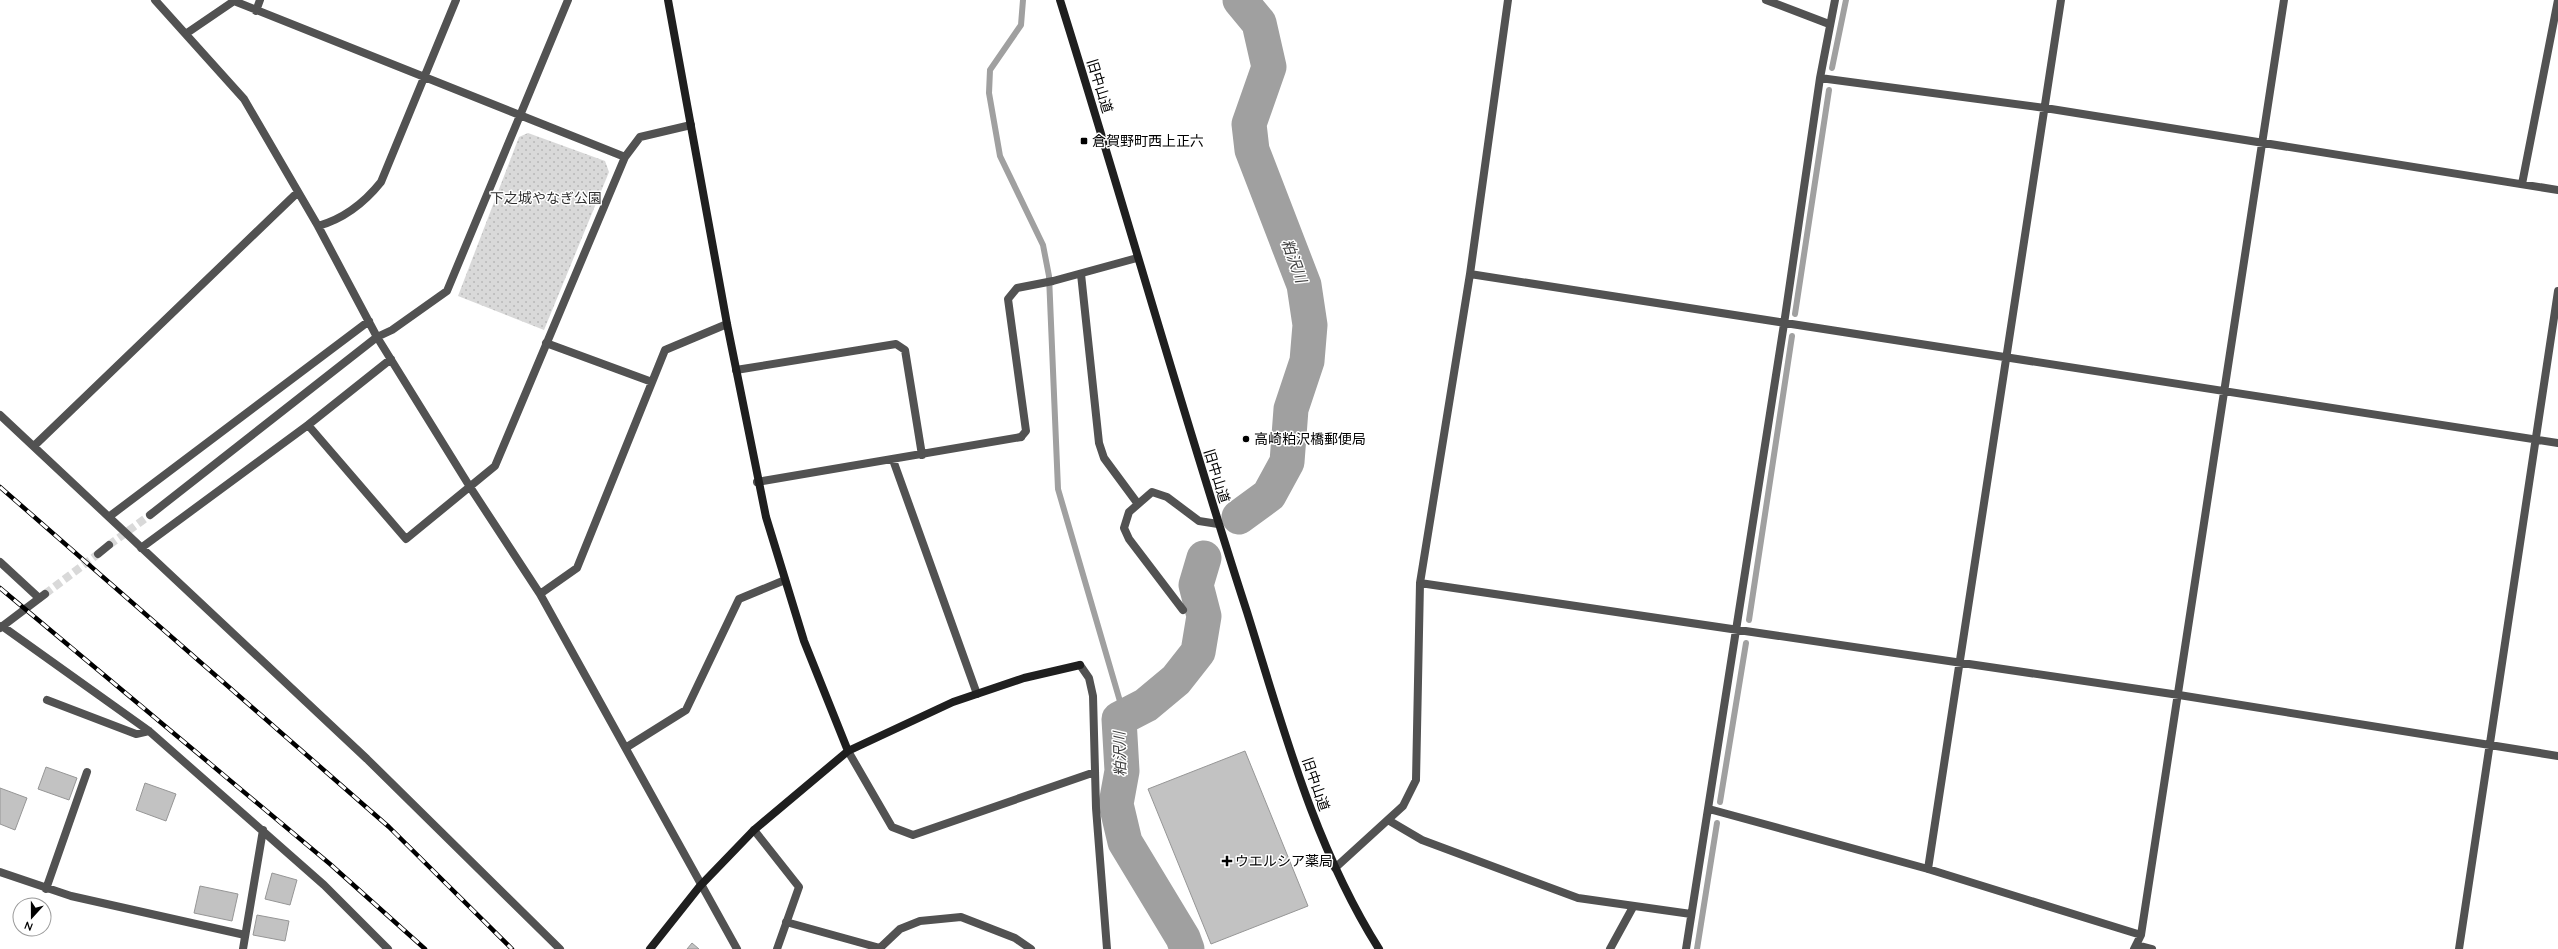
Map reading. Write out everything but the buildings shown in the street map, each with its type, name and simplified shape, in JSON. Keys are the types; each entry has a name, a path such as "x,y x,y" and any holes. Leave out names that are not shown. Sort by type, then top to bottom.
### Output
{"street":[{"path":"155,0 187,33 244,99 318,226 391,359 470,487 540,594 626,747 700,886 737,949"},
{"path":"256,11 260,0"},
{"path":"318,226 334,222 370,195 381,182 456,0"},
{"path":"150,515 378,337 392,330 447,291 568,0"},
{"path":"668,0 757,482 804,641 848,751 892,827 913,834 1095,772"},
{"name":"旧中山道","path":"1060,0 1218,524 1315,822 1352,904 1379,949"},
{"path":"1335,868 1402,806 1411,793 1417,770 1420,583 1470,274 1508,0"},
{"path":"1766,0 1829,24"},
{"path":"1686,949 1737,630 1820,78 1829,24 1835,0"},
{"path":"1928,869 1961,664 2061,0"},
{"path":"2152,949 2135,947 2141,934 2179,696 2284,0"},
{"path":"2522,184 2558,0"},
{"path":"187,33 234,1 624,157"},
{"path":"1820,78 2045,108 2558,190"},
{"path":"308,425 406,539 495,466 624,157 640,137 691,125"},
{"path":"34,446 298,192"},
{"path":"757,482 1021,437 1026,431 1008,299 1017,288 1053,281 1138,258"},
{"path":"1081,274 1099,443 1104,458 1138,504"},
{"path":"1470,274 2558,444"},
{"path":"2459,949 2491,745 2558,291"},
{"path":"110,516 369,321"},
{"path":"540,594 577,568 666,350 727,324"},
{"path":"546,343 652,382"},
{"path":"736,370 896,344 905,350 922,455"},
{"path":"141,548 308,425 391,359"},
{"path":"0,415 110,516 141,548 367,759 560,949"},
{"path":"893,460 977,694"},
{"path":"1183,610 1129,539 1124,528 1129,512 1152,492 1167,497 1199,521 1218,524"},
{"path":"98,554 110,545"},
{"path":"0,562 42,596 1,627 149,731 324,885 388,949"},
{"path":"626,747 686,710 739,599 785,580"},
{"path":"1420,583 2179,696 2558,756"},
{"path":"650,949 700,886 754,830 848,751 953,702 1024,678 1080,665 1089,678 1093,696 1096,808 1102,853 1100,879 1107,949"},
{"path":"47,700 136,734 149,731"},
{"path":"46,889 87,772"},
{"path":"1709,809 1928,869 2141,934"},
{"path":"1388,820 1422,840 1578,898 1633,907 1691,914"},
{"path":"243,949 263,830"},
{"path":"754,830 799,887 777,949"},
{"path":"0,872 46,889 245,935"},
{"path":"1610,949 1633,907"},
{"path":"786,922 880,948 896,932 920,921 961,917 1016,938 1031,949"}],"green space":[{"name":"下之城やなぎ公園","path":"528,133 605,161 609,172 544,330 458,296 519,137"}],"waterway":[{"path":"1023,0 1021,25 990,70 989,93 1000,156 1043,245 1049,276 1058,489 1124,715"},
{"name":"粕沢川","path":"1239,517 1269,495 1287,462 1291,409 1307,361 1310,325 1304,285 1252,150 1249,124 1269,67 1259,23 1240,0"},
{"path":"1832,68 1846,0"},
{"path":"1795,314 1829,90"},
{"path":"1749,620 1792,336"},
{"name":"粕沢川","path":"1187,949 1183,938 1125,842 1116,804 1122,771 1119,719 1146,705 1176,680 1198,652 1204,616 1196,585 1204,558"},
{"path":"1720,802 1746,643"},
{"path":"1697,949 1717,823"}],"tunnel":[{"path":"109,545 150,515"},
{"path":"45,594 98,554"}],"railway":[{"path":"0,487 389,827 512,949"},
{"path":"0,588 330,864 425,949"}],"place":[{"name":"倉賀野町西上正六","path":"1084,141"},
{"name":"高崎粕沢橋郵便局","path":"1246,439"},
{"name":"ウエルシア薬局","path":"1227,861"}]}
